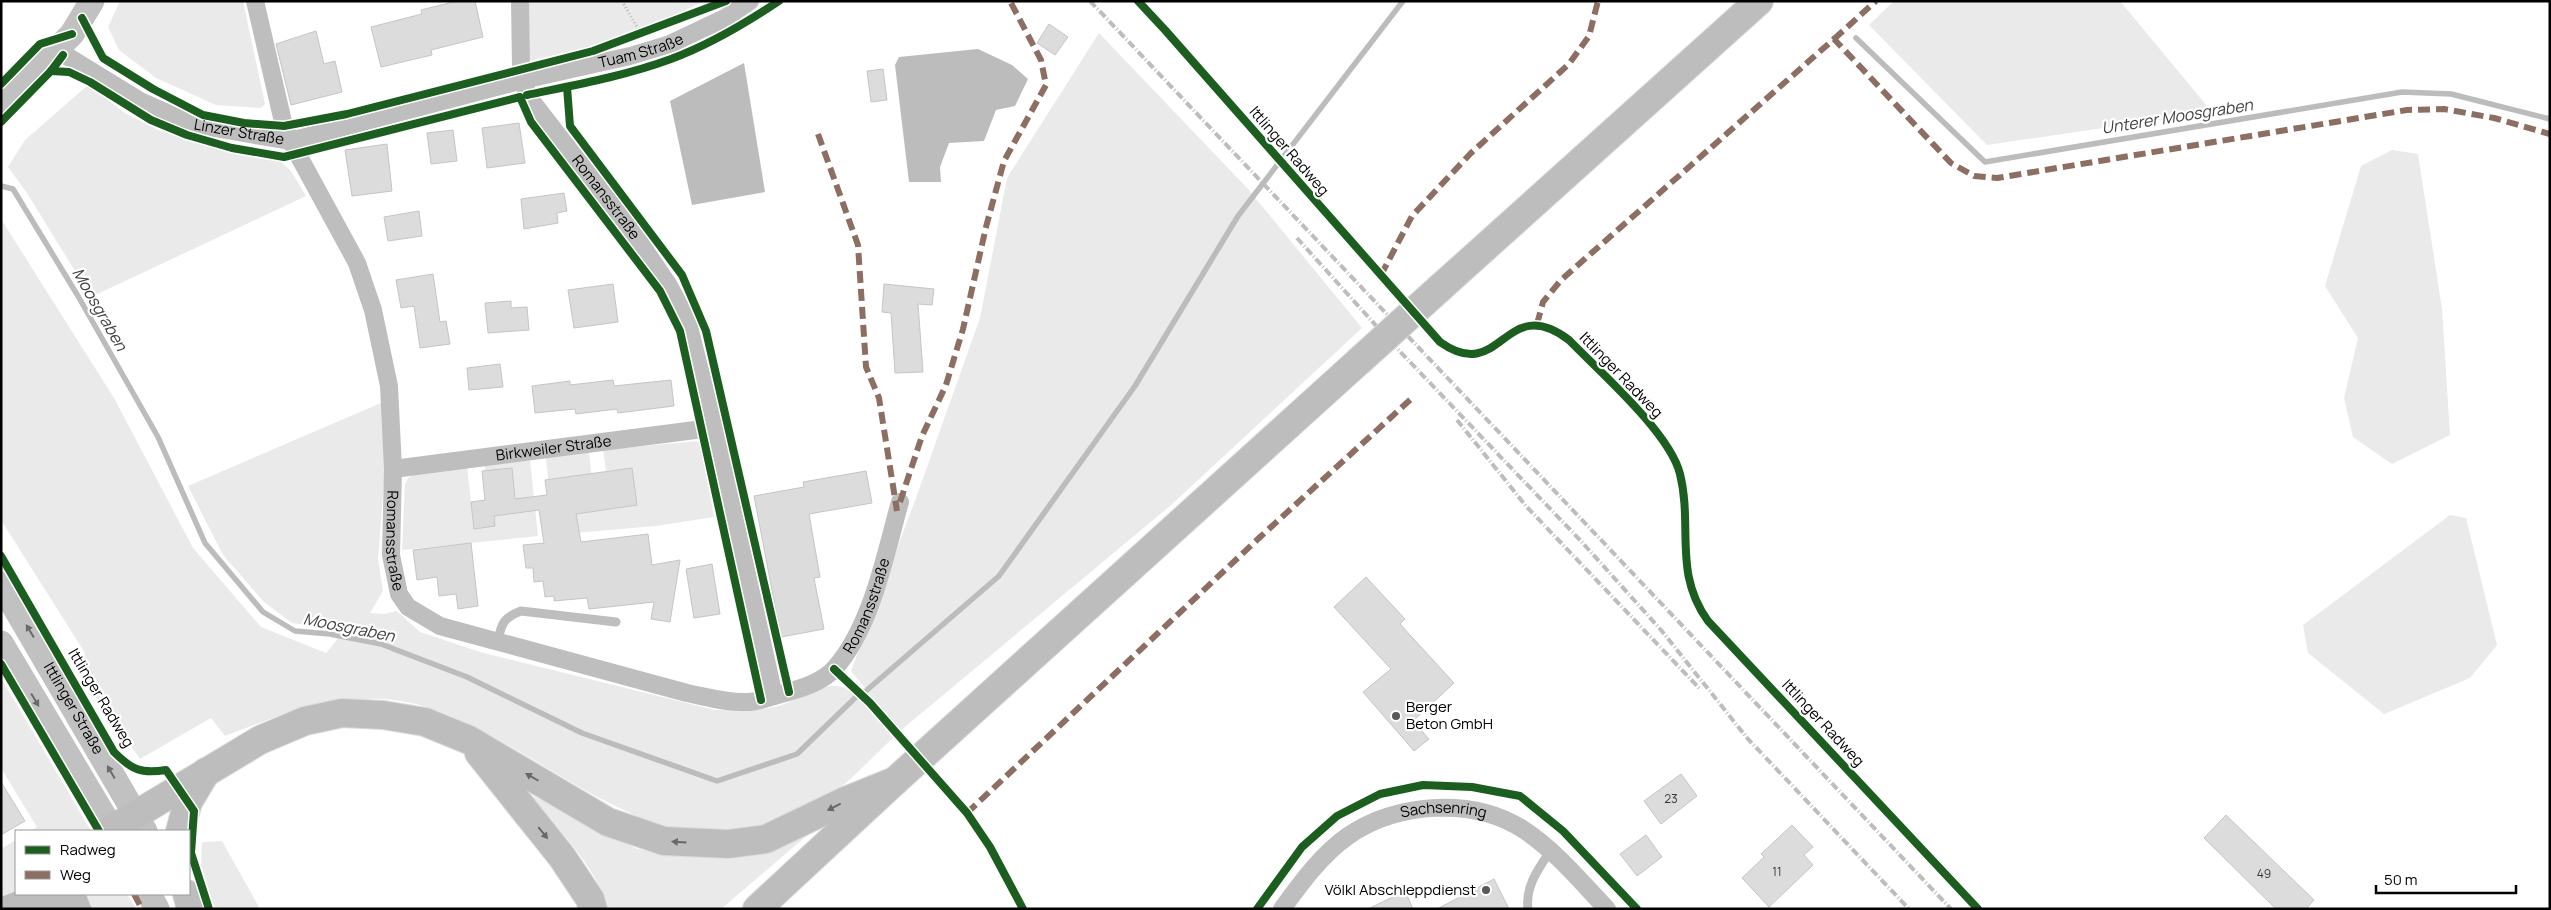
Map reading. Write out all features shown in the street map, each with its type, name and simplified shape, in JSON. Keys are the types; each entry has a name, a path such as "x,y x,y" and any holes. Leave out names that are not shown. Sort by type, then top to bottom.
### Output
{"highway":[{"path":"757,909 895,781 1758,1"},
{"path":"112,830 140,823 178,787 260,740 305,721 342,713 383,715 424,722 469,740 608,822 664,841 728,844 766,839 843,802 895,781"},
{"path":"469,740 562,857 590,899 593,909"},
{"path":"186,830 188,802 206,772"},
{"path":"189,895 190,909"}],"street":[{"path":"1,105 72,34 92,1"},
{"name":"Romansstraße","path":"255,1 284,126 290,141 357,263 373,310 389,386 393,469 391,555 398,594 408,607 440,626 714,699 748,702 774,696 813,683 834,669 848,650 868,614 900,502"},
{"name":"Romansstraße","path":"520,1 519,17 523,80 526,94 629,227 668,284 687,319 715,430 774,696"},
{"name":"Tuam Straße","path":"523,80 595,66 670,44 725,18 750,1"},
{"name":"Linzer Straße","path":"57,50 140,101 192,124 290,141 523,80"},
{"name":"Birkweiler Straße","path":"393,469 715,430"},
{"name":"Ittlinger Straße","path":"4,575 140,823"},
{"name":"Ittlinger Straße","path":"1,643 112,830"},
{"name":"Sachsenring","path":"1282,909 1328,853 1348,835 1377,820 1410,810 1445,807 1482,812 1523,829 1551,850 1607,909"},
{"path":"150,895 157,909"}],"lane":[{"path":"498,642 500,626 507,616 521,611 616,622"},
{"path":"1528,909 1527,900 1533,878 1551,850"}],"path":[{"path":"622,1 641,34"},
{"path":"1,556 4,575"},
{"path":"190,850 190,872"}],"shaded area":[{"path":"120,1 243,1 265,104 261,108 216,105 156,78 119,50 108,27"},
{"path":"525,1 704,1 647,29 588,47 525,62"},
{"path":"1894,1 2120,1 2212,112 1987,145 1869,25"},
{"path":"1099,33 1248,189 1362,328 1170,506 900,731 851,671 916,498 980,318 1007,178"},
{"path":"978,49 1012,65 1028,79 1015,106 996,110 984,141 949,143 940,167 941,182 909,182 895,65 899,57"},
{"path":"744,63 765,192 692,205 670,101"},
{"path":"88,85 125,113 158,130 230,150 280,161 291,171 306,196 91,297 27,193 8,167 25,140"},
{"path":"2392,150 2418,154 2442,309 2450,435 2392,464 2353,437 2344,398 2358,338 2325,286 2361,166"},
{"path":"1,219 114,398 193,548 261,627 326,653 345,630 292,623 264,602 223,555 188,486 381,403 385,470 378,559 383,591 370,613 384,614 397,611 420,632 480,652 715,710 770,708 787,703 823,687 838,686 850,691 893,738 832,795 804,814 776,826 727,832 677,829 645,819 588,792 468,724 417,704 400,701 361,699 321,704 283,715 225,736 211,718 140,759 80,674 85,653 1,520"},
{"path":"697,441 701,446 714,517 656,526 551,535 549,518 581,513 576,476 548,479 546,458 589,452 593,488 607,509 637,505 632,468 606,471 603,450"},
{"path":"530,460 538,536 402,550 405,484 408,478 415,474 467,467 474,528 495,526 494,516 517,513 512,468 485,471 485,465"},
{"path":"2450,515 2466,518 2497,645 2470,678 2384,714 2308,653 2303,625"},
{"path":"1,678 90,830 32,830 37,827 1,768"},
{"path":"525,792 637,849 678,856 728,859 780,846 810,833 721,909 609,909 603,892 584,861"},
{"path":"15,841 15,891 1,897 1,849"},
{"path":"222,841 260,909 215,909 201,865 202,842"},
{"path":"15,891 15,895 86,895 92,909 1,909 1,897"},
{"path":"86,895 128,895 136,909 92,909"}],"building":[{"path":"457,1 475,1 483,37 431,50 432,55 381,67 371,27 422,14 421,10"},
{"path":"1049,24 1068,37 1055,55 1037,43"},
{"path":"316,31 324,64 335,61 342,92 291,105 276,44"},
{"path":"883,69 887,100 871,102 867,71"},
{"path":"519,123 525,163 487,168 482,128"},
{"path":"453,130 457,161 431,164 427,133"},
{"path":"387,144 392,191 352,196 345,150"},
{"path":"564,193 567,211 557,213 558,223 524,229 521,199"},
{"path":"419,211 422,236 388,241 384,217"},
{"path":"433,274 440,322 446,321 450,344 420,348 414,306 401,308 396,280"},
{"path":"613,284 618,322 574,328 568,290"},
{"path":"884,284 934,289 932,305 918,304 923,372 895,373 891,313 882,312"},
{"path":"511,301 511,308 527,307 529,330 488,333 485,303"},
{"path":"500,364 503,387 469,390 467,368"},
{"path":"613,380 614,386 671,380 674,406 618,413 617,409 576,414 575,409 535,413 532,386 570,381 570,385"},
{"path":"512,468 515,499 547,495 545,480 632,468 637,505 576,514 581,542 648,534 652,565 680,560 670,622 651,619 654,602 589,609 587,598 554,601 554,596 545,597 543,581 534,582 533,568 526,568 523,545 544,543 539,510 494,516 495,526 474,529 471,502 485,500 482,471"},
{"path":"866,471 872,503 809,514 820,577 814,578 824,629 781,637 754,496 804,487 803,482"},
{"path":"471,543 478,606 458,609 456,594 439,596 437,577 417,580 413,550"},
{"path":"712,564 720,614 694,618 686,569"},
{"path":"1366,577 1405,619 1400,624 1454,683 1413,721 1429,739 1414,751 1363,692 1391,669 1334,607"},
{"path":"1681,774 1697,796 1661,824 1644,801"},
{"path":"1,782 25,821 1,835"},
{"path":"2226,815 2314,900 2306,909 2276,909 2204,838"},
{"path":"1792,825 1813,847 1804,855 1813,865 1769,907 1742,878 1764,857 1761,854"},
{"path":"1646,835 1662,857 1637,876 1620,854"},
{"name":"Völkl Abschleppdienst","path":"1494,879 1509,909 1437,909"},
{"path":"1405,891 1413,909 1368,909"}],"waterway":[{"path":"867,690 999,576 1135,386 1238,216 1403,1"},
{"name":"Unterer Moosgraben","path":"1856,38 1985,162 2402,92 2451,94 2550,119"},
{"name":"Moosgraben","path":"1,186 13,189 78,296 158,437 205,543 263,612 295,631 330,634 381,644 467,677 582,733 717,781 797,754 856,697"}],"railway":[{"path":"1090,1 1951,909"},
{"path":"1297,238 1389,340 1580,540 1661,630 1748,739 1909,909"},
{"path":"1457,420 1526,506 1700,689"}],"marked path":[{"path":"900,502 922,436 946,385 963,329 986,227 1004,161 1046,85 1041,60 1010,1"},
{"path":"1381,275 1412,216 1471,153 1569,64 1589,36 1598,1"},
{"path":"1834,39 1876,1"},
{"path":"1537,324 1543,302 1561,280 1834,39 1951,163 1974,176 1997,178 2407,110 2444,109 2494,118 2550,134"},
{"path":"818,134 858,245 866,367 879,398 897,511"},
{"path":"967,813 1259,538 1411,399"},
{"path":"135,895 142,909"}],"cycle path":[{"path":"82,18 103,58 153,89 203,115 244,123 284,126 347,114 593,51 726,1"},
{"path":"527,95 582,84 671,59 727,33 779,1"},
{"name":"Ittlinger Radweg","path":"1138,1 1440,342 1461,353 1477,353 1491,348 1516,331 1530,326 1547,328 1569,340 1649,422 1674,458 1680,474 1684,494 1687,567 1697,603 1708,621 1978,909"},
{"path":"1,84 40,44 72,34"},
{"path":"1,122 51,71 63,55"},
{"path":"51,71 69,72 90,82 151,120 187,135 232,148 284,157 520,97 531,122 660,291 680,331 761,700"},
{"path":"567,87 570,126 682,275 706,331 789,692"},
{"name":"Ittlinger Radweg","path":"1,556 114,752 126,763 137,769 143,771 166,770 194,811 191,853 209,909"},
{"path":"1,664 98,830"},
{"path":"834,669 870,703 967,813 990,847 1023,909"},
{"path":"1257,909 1302,847 1337,816 1380,794 1423,785 1472,787 1520,796 1563,831 1637,909"}],"place":[{"name":"Berger Beton GmbH","path":"1396,716"},
{"name":"Völkl Abschleppdienst","path":"1486,890"}]}
